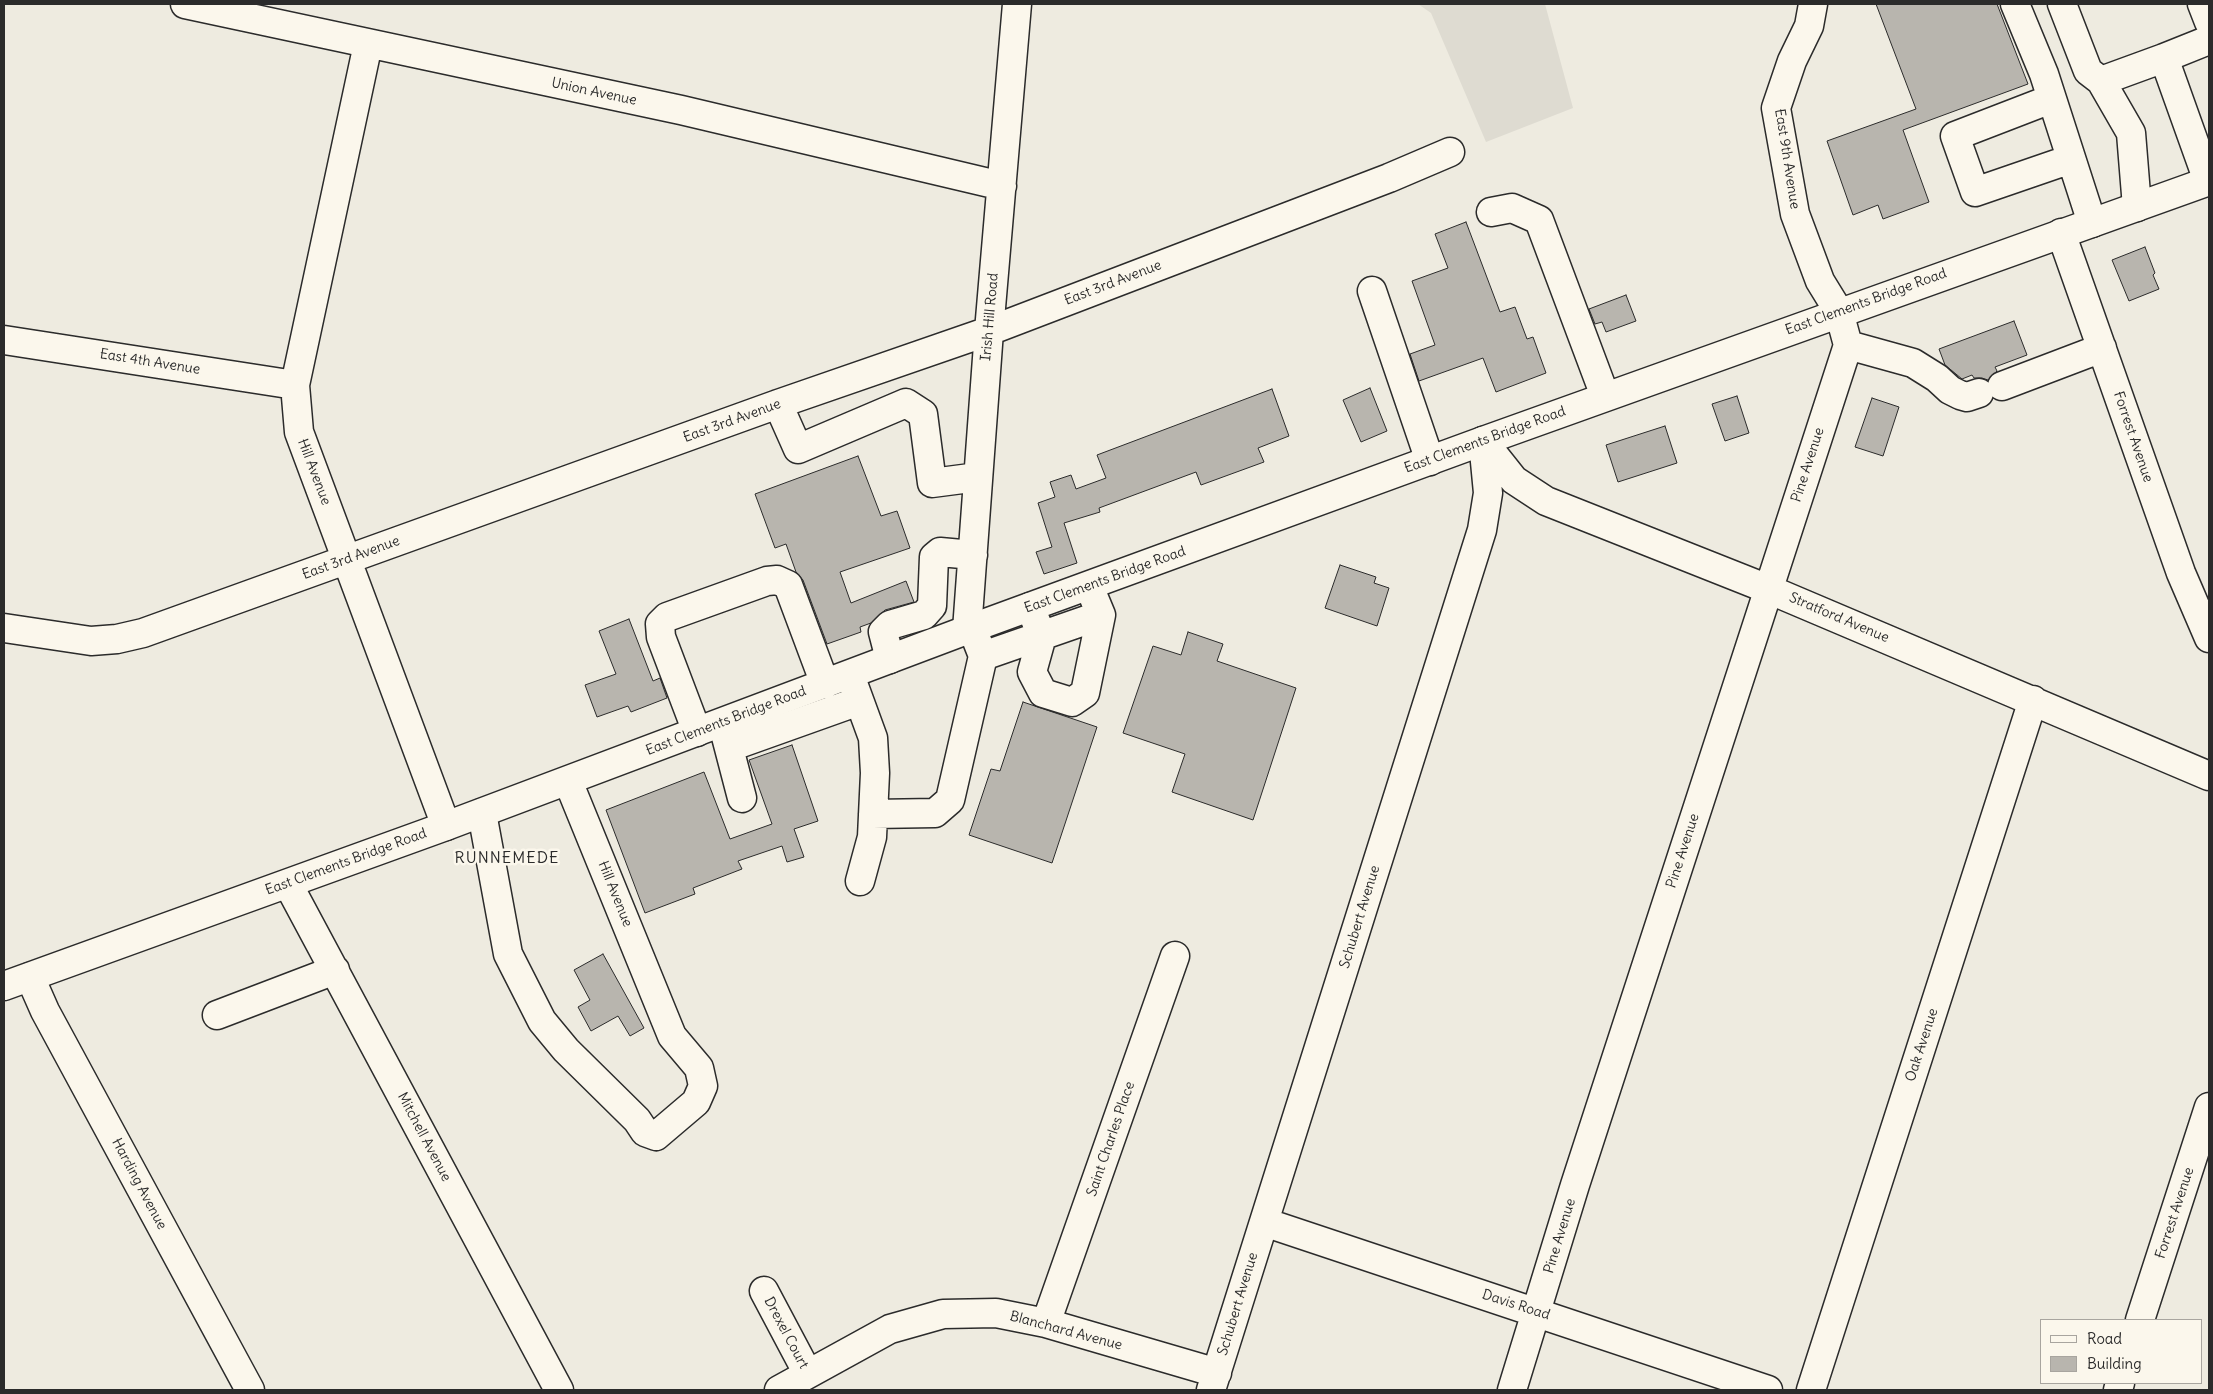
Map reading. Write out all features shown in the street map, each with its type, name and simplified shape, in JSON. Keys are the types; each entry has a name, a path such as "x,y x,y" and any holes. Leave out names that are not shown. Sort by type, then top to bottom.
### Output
{"street":[{"name":"Union Avenue","path":"185,4 681,110 1002,186"},
{"name":"East 9th Avenue","path":"1813,4 1809,26 1792,61 1776,108 1795,214 1820,281 1839,312"},
{"path":"2015,4 2052,99 2092,223"},
{"path":"2062,4 2088,71 2100,81 2131,133 2137,206"},
{"path":"2202,4 2209,22"},
{"name":"Irish Hill Road","path":"970,629 973,554 989,331 1020,5"},
{"path":"2100,81 2209,40"},
{"name":"Hill Avenue","path":"368,44 295,385 299,432 446,826"},
{"path":"2164,58 2208,181"},
{"path":"2052,99 1955,136 1975,192 2071,159"},
{"name":"East 3rd Avenue","path":"4,628 85,640 117,639 143,633 778,404 989,331 1389,178 1450,152"},
{"name":"East Clements Bridge Road","path":"4,986 482,813 697,732 726,735 838,679 970,629 1605,396 2208,181"},
{"path":"1491,212 1512,208 1539,220 1605,396"},
{"name":"Forrest Avenue","path":"2061,233 2181,573 2209,638"},
{"path":"1372,290 1430,460"},
{"path":"1839,312 1848,345 1913,363 1937,378 1950,390 1967,397 1991,390 2102,348"},
{"name":"East 4th Avenue","path":"4,340 295,385"},
{"name":"Pine Avenue","path":"1512,1390 1575,1185 1848,345"},
{"path":"778,404 798,448 906,403 923,414 932,483 978,477"},
{"name":"Stratford Avenue","path":"1483,441 1514,480 1546,501 1768,588 2209,776"},
{"name":"Schubert Avenue","path":"1214,1382 1482,530 1488,493 1483,441"},
{"path":"890,659 883,632 890,625 924,615 932,606 934,557 940,552 973,554"},
{"path":"697,732 661,637 660,624 668,617 767,580 777,580 788,585 838,679 859,701 873,738 875,773 872,837 860,881"},
{"path":"1030,607 1042,636 1032,672 1043,693 1072,702 1085,693 1101,615 1089,586"},
{"path":"983,656 1101,615"},
{"path":"873,814 935,813 950,800 983,656 970,629"},
{"name":"Oak Avenue","path":"1811,1390 2033,700"},
{"path":"742,798 726,735 859,701"},
{"name":"Hill Avenue","path":"482,813 508,954 542,1021 566,1050 637,1120 644,1132 656,1136 696,1102 703,1086 699,1068 672,1036 568,780"},
{"name":"Mitchell Avenue","path":"288,884 559,1390"},
{"name":"Saint Charles Place","path":"1046,1323 1175,956"},
{"path":"217,1015 335,970"},
{"name":"Harding Avenue","path":"30,977 45,1011 250,1390"},
{"name":"Forrest Avenue","path":"2140,1319 2209,1107"},
{"name":"Davis Road","path":"1264,1222 1768,1390"},
{"name":"Drexel Court","path":"764,1291 808,1374"},
{"name":"Blanchard Avenue","path":"779,1390 890,1329 943,1314 996,1313 1046,1323 1214,1382"}],"shaded area":[{"path":"1418,4 1545,4 1573,108 1486,142 1431,13"}],"building":[{"path":"1876,4 1997,4 2028,84 1903,130 1929,202 1883,219 1878,205 1853,215 1827,141 1916,109"},
{"path":"1466,222 1500,312 1515,307 1527,339 1533,337 1546,373 1496,392 1483,358 1419,381 1410,354 1435,345 1412,281 1448,268 1435,234"},
{"path":"2145,247 2159,289 2129,301 2112,260"},
{"path":"1626,295 1636,321 1606,332 1602,322 1595,324 1589,309"},
{"path":"2014,321 2027,355 1995,367 1997,371 1988,380 1974,378 1972,375 1962,379 1945,365 1939,349"},
{"path":"1370,388 1387,431 1361,442 1343,400"},
{"path":"1272,389 1289,436 1258,448 1264,462 1201,485 1196,472 1099,508 1100,512 1064,523 1077,563 1044,574 1036,552 1052,547 1038,503 1055,497 1050,482 1071,475 1076,489 1106,478 1097,455"},
{"path":"1737,396 1749,433 1725,441 1712,404"},
{"path":"1872,398 1899,407 1883,456 1855,447"},
{"path":"1665,426 1677,463 1618,482 1606,445"},
{"path":"858,456 881,516 897,511 910,548 840,572 851,603 906,581 914,602 885,610 871,623 860,627 861,632 827,644 803,580 796,572 786,544 775,548 755,494"},
{"path":"1340,565 1376,577 1374,583 1389,588 1377,626 1325,608"},
{"path":"629,619 653,681 660,678 667,698 631,712 628,706 597,717 585,685 616,674 599,631"},
{"path":"1188,632 1223,644 1217,661 1296,688 1253,820 1172,792 1185,754 1123,733 1153,646 1181,655"},
{"path":"1023,702 1097,727 1052,863 969,835 991,769 1000,771"},
{"path":"792,745 818,821 794,829 804,857 787,862 782,846 738,861 742,869 693,888 695,894 645,913 606,810 704,772 730,839 772,824 749,760"},
{"path":"603,954 644,1028 630,1036 618,1016 591,1031 578,1007 590,1000 574,970"}],"district":[{"name":"RUNNEMEDE","path":"507,858"}]}
